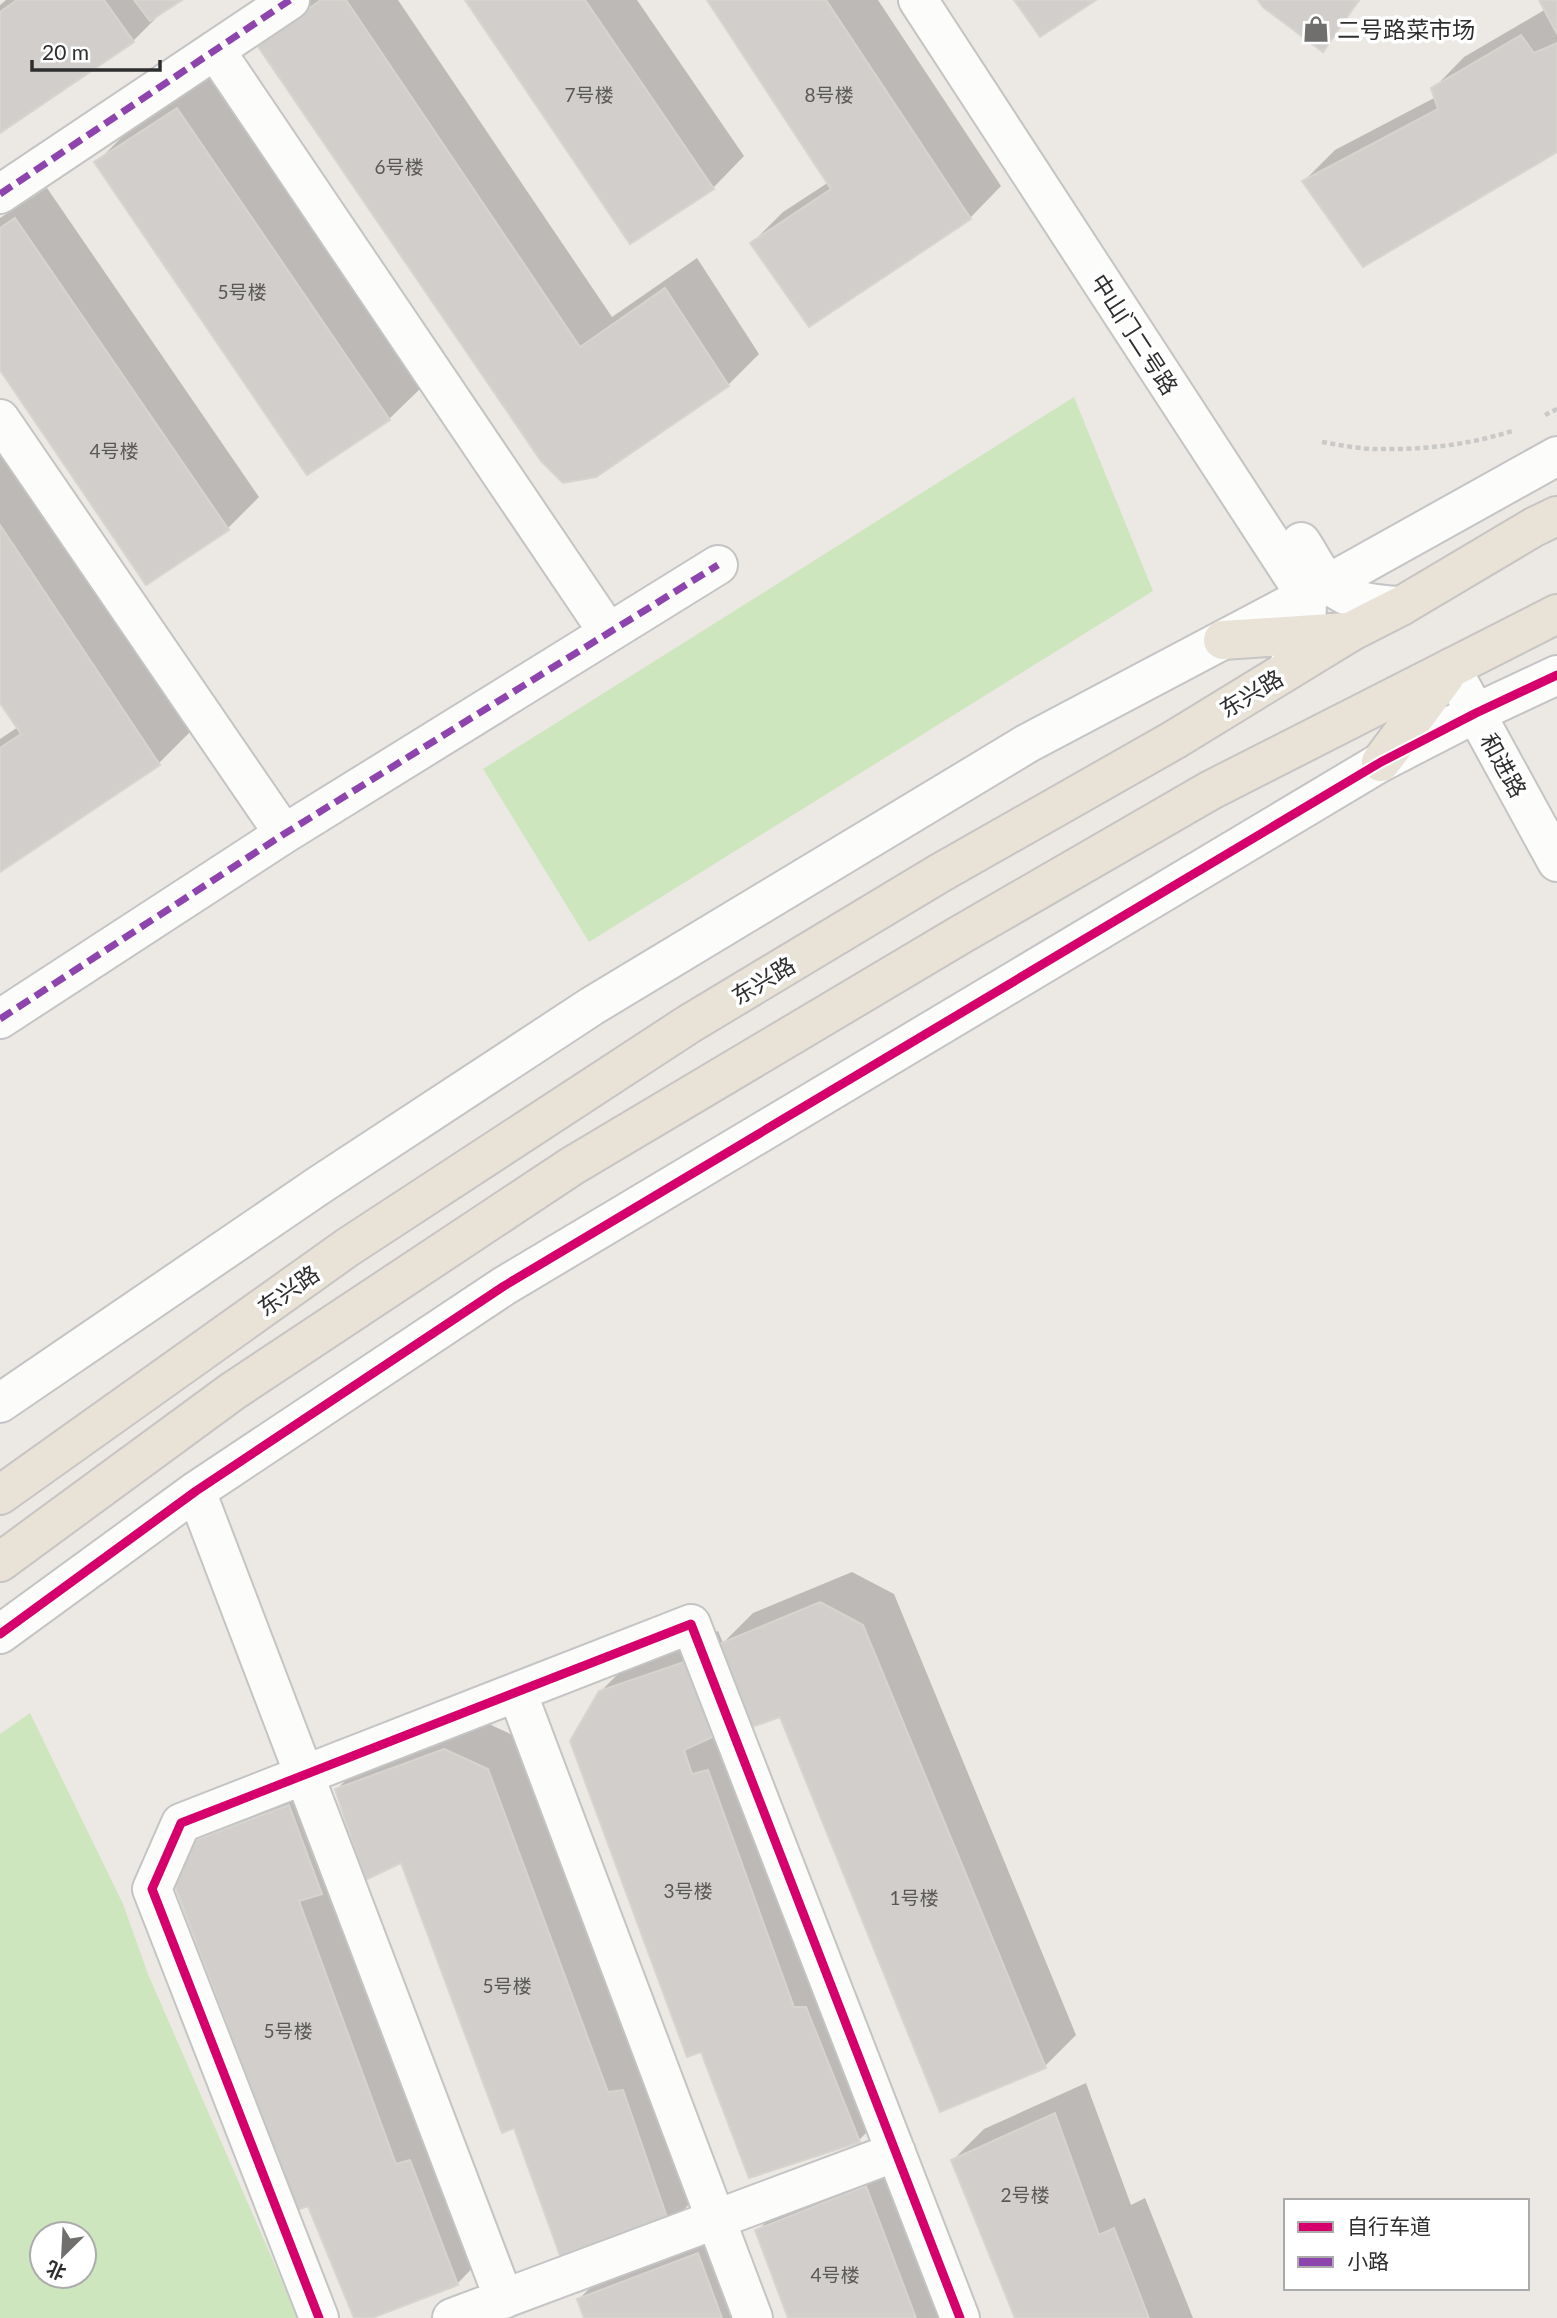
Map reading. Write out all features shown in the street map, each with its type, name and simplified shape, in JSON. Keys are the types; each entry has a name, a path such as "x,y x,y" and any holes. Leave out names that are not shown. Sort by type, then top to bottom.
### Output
{"highway":[{"name":"东兴路","path":"0,1495 359,1239 690,1024 940,873 1174,740 1352,631 1401,606 1557,516"},
{"path":"0,1562 233,1391 572,1166 960,935 1211,790 1557,614"},
{"path":"1223,640 1352,631"},
{"path":"1381,762 1451,668"}],"street":[{"path":"0,194 290,0"},
{"name":"中山门二号路","path":"918,0 1317,589 1376,605 1401,606"},
{"name":"中山门二号路","path":"942,0 1317,589"},
{"path":"215,50 608,632"},
{"path":"0,419 284,834"},
{"path":"0,1403 307,1194 592,1006 1028,743 1223,640 1557,456"},
{"path":"0,1019 284,834 718,565"},
{"path":"1282,674 1304,635 1317,589"},
{"name":"和进路","path":"1451,668 1557,862"},
{"path":"0,1634 195,1491 504,1286 1381,762 1557,675"},
{"path":"195,1491 504,2299"},
{"path":"319,2318 152,1889 181,1824 691,1624 960,2318"},
{"path":"517,1692 753,2318"},
{"path":"452,2318 896,2152"}],"path":[{"path":"1535,420 1557,409"},
{"path":"1322,442 1374,450 1412,449 1489,438 1516,429"}],"green space":[{"path":"1074,397 1153,591 589,942 483,769"},
{"path":"30,1713 123,1904 148,1974 298,2318 0,2318 0,1734"}],"building":[{"path":"17,0 104,0 134,42 0,133 0,12"},
{"path":"134,0 182,0 150,21"},
{"path":"321,0 346,0 580,347 665,288 729,386 596,477 563,483 541,461 257,45"},
{"path":"465,0 585,0 714,189 630,244"},
{"path":"707,0 826,0 971,219 809,327 750,243 831,189"},
{"path":"1014,0 1096,0 1040,37"},
{"name":"二号路菜市场","path":"1258,0 1359,0 1323,52 1263,7"},
{"path":"1539,0 1557,0 1557,34"},
{"path":"1521,35 1534,53 1557,43 1557,152 1363,267 1302,181 1438,109 1431,88"},
{"path":"177,108 390,420 307,475 94,162"},
{"path":"15,218 229,530 146,585 0,370 0,228"},
{"path":"0,525 160,765 0,872 0,748 21,734 0,703"},
{"path":"820,1602 863,1625 1046,2068 940,2112 780,1717 752,1727 719,1644"},
{"path":"687,1661 717,1735 684,1750 692,1774 708,1770 794,2007 806,2007 860,2142 749,2178 701,2052 687,2057 570,1741 599,1691"},
{"path":"444,1749 488,1769 608,2092 623,2090 670,2226 563,2264 514,2128 502,2133 401,1863 365,1880 335,1789"},
{"path":"289,1805 322,1894 299,1901 396,2164 410,2160 458,2285 372,2318 354,2318 308,2206 297,2210 176,1889 180,1846"},
{"path":"1055,2113 1099,2235 1114,2228 1149,2318 1015,2318 951,2160"},
{"path":"866,2186 916,2318 788,2318 755,2230"},
{"path":"698,2253 722,2318 584,2318 577,2299"}],"marked path":[{"path":"0,194 290,0"},
{"path":"0,1019 284,834 718,565"}],"cycle path":[{"path":"0,1634 196,1491 504,1286 1381,762 1557,675"},
{"path":"319,2318 152,1889 181,1823 691,1624 960,2318"}],"place":[{"name":"二号路菜市场","path":"1316,29"}]}
